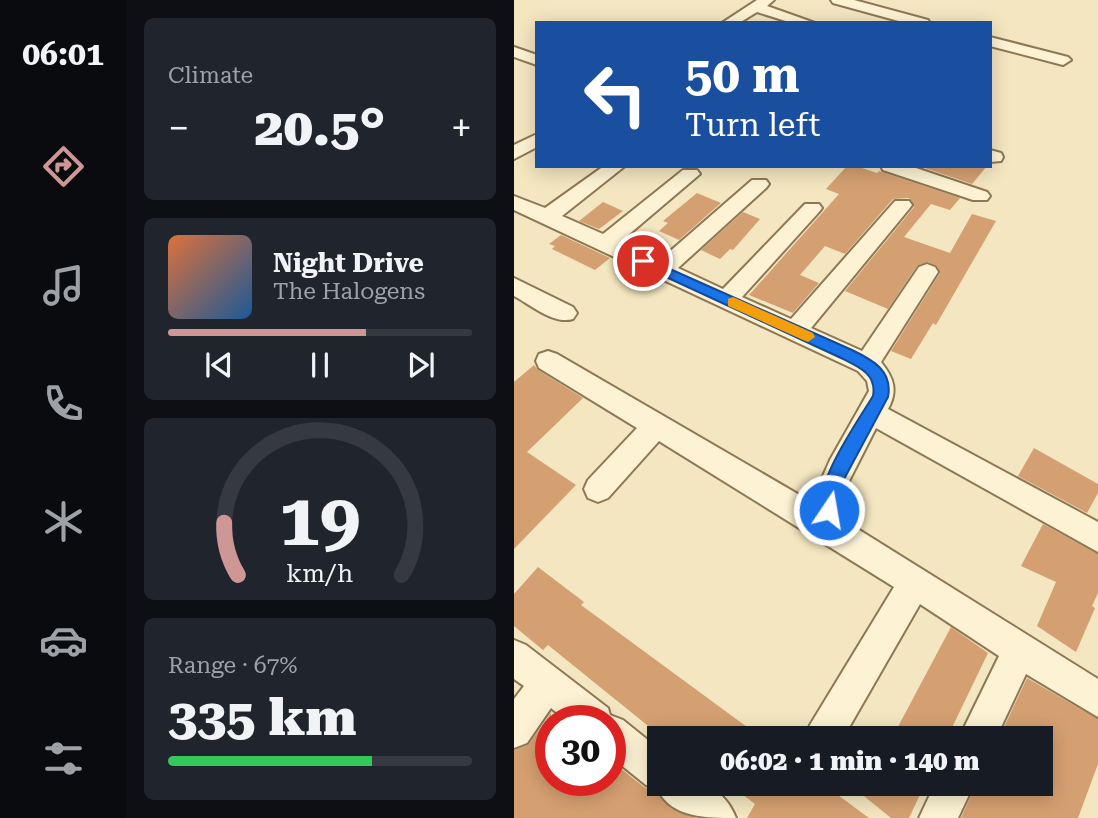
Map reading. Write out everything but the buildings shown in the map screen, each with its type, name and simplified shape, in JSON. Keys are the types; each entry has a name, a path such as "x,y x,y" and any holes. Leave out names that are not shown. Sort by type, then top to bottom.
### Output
{"street":[{"path":"838,0 916,21"},
{"path":"732,21 761,4 803,21"},
{"path":"992,42 1063,60"},
{"path":"514,52 535,59"},
{"path":"514,153 535,140"},
{"path":"547,217 613,168"},
{"path":"675,168 711,181"},
{"path":"914,170 980,196"},
{"path":"605,244 690,174"},
{"path":"662,270 759,184"},
{"path":"514,202 867,364 878,375 883,385 881,397 834,479 830,494 829,510 845,538"},
{"path":"795,331 902,205"},
{"path":"727,299 812,208"},
{"path":"867,364 927,272"},
{"path":"514,286 565,313"},
{"path":"548,361 845,538 1097,700"},
{"path":"872,413 1097,538"},
{"path":"598,489 656,426"},
{"path":"830,726 914,583"},
{"path":"983,726 1020,650"},
{"path":"514,657 575,705"},
{"path":"514,730 547,683"},
{"path":"626,746 647,762"},
{"path":"689,796 716,818"},
{"path":"939,818 949,796"}],"slow traffic":[{"path":"733,302 808,337"}],"route":[{"path":"643,261 847,354 867,364 878,375 883,385 881,397 834,479 829,510"}]}
